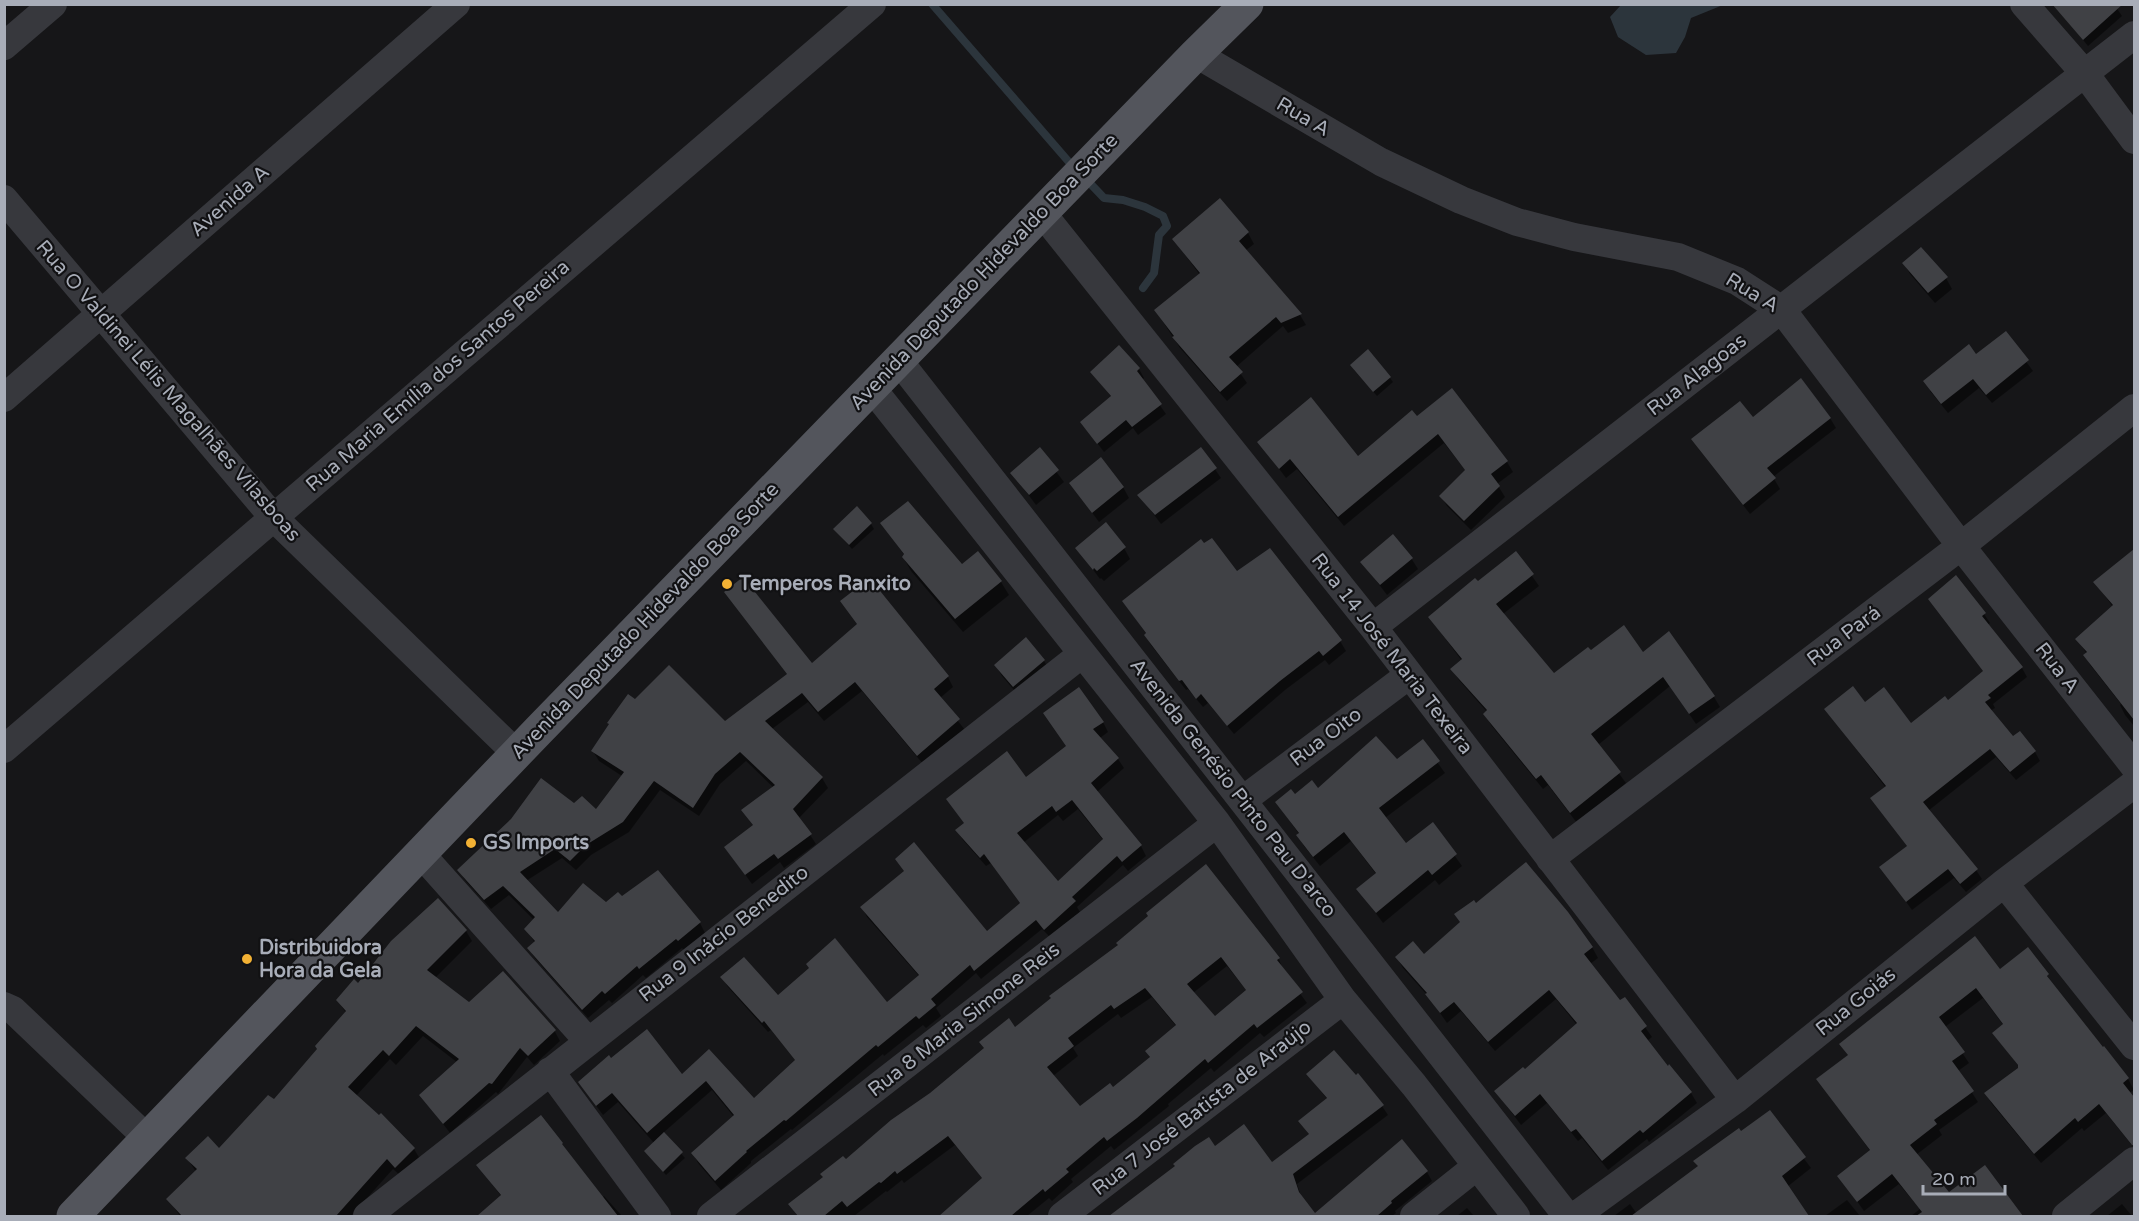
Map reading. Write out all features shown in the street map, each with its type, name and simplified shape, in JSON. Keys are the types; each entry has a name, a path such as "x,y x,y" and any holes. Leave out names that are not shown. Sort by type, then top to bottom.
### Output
{"main road":[{"name":"Avenida Deputado Hidevaldo Boa Sorte","path":"73,1216 1234,13"}],"street":[{"path":"4,46 53,4"},
{"name":"Avenida A","path":"4,398 456,4"},
{"name":"Rua Maria Emília dos Santos Pereira","path":"4,749 872,4"},
{"path":"2024,4 2086,75 2134,140"},
{"name":"Rua Alagoas","path":"1373,627 2086,75 2134,35"},
{"name":"Rua A","path":"1196,54 1381,162 1461,200 1517,222 1574,237 1678,257 1737,281 1782,310 1961,546 2134,766"},
{"name":"Rua O Valdinei Lélis Magalhães Vilasboas","path":"4,199 273,517 517,754"},
{"name":"Rua 14 José Maria Texeira","path":"1042,213 1373,627 1735,1100"},
{"name":"Avenida Genésio Pinto Pau D'arco","path":"899,361 1567,1216"},
{"name":"Avenida Genésio Pinto Pau D'arco","path":"871,387 1217,823 1343,1000 1414,1085 1516,1216"},
{"name":"Rua Pará","path":"1550,860 1961,546 2134,408"},
{"name":"Rua 9 Inácio Benedito","path":"367,1216 1082,654"},
{"name":"Rua Oito","path":"1244,800 1409,675"},
{"name":"Rua Goiás","path":"1575,1216 1735,1100 2004,883 2134,784"},
{"name":"Rua 8 Maria Simone Reis","path":"711,1216 1217,823"},
{"path":"421,854 588,1041"},
{"path":"2004,883 2134,1046"},
{"name":"Rua 7 José Batista de Araújo","path":"1062,1216 1343,1000"},
{"path":"4,1006 13,1010 148,1139"},
{"path":"1414,1085 1446,1062"},
{"path":"550,1071 657,1216"},
{"path":"2066,1216 2134,1161"},
{"path":"1414,1216 1477,1166"}],"shaded area":[{"path":"1621,5 1723,5 1691,18 1685,37 1676,53 1646,55 1618,37 1610,17"}],"building":[{"path":"2052,4 2123,4 2083,40"},
{"path":"1220,198 1249,232 1239,241 1302,314 1281,323 1276,317 1229,357 1243,372 1220,392 1172,337 1174,336 1154,310 1200,273 1172,239"},
{"path":"1921,247 1948,277 1928,293 1902,263"},
{"path":"2006,331 2029,360 1986,395 1973,379 1941,404 1923,381 1969,344 1976,354"},
{"path":"1119,345 1140,368 1137,371 1162,404 1132,427 1126,420 1097,444 1080,422 1111,396 1090,372"},
{"path":"1368,349 1391,377 1373,392 1350,365"},
{"path":"1801,378 1831,418 1767,468 1776,478 1743,505 1691,439 1740,401 1753,417"},
{"path":"1452,388 1508,461 1491,474 1500,486 1464,521 1439,496 1465,470 1438,434 1338,517 1290,459 1279,469 1257,442 1311,397 1358,456 1412,410 1417,416"},
{"path":"1040,447 1059,470 1029,495 1010,473"},
{"path":"1201,447 1217,468 1155,515 1137,495"},
{"path":"1101,457 1124,487 1092,513 1069,483"},
{"path":"908,501 962,564 978,551 1002,581 955,619 902,557 904,554 880,523"},
{"path":"857,506 872,523 849,545 833,529"},
{"path":"1106,522 1126,547 1097,571 1094,568 1093,570 1075,548"},
{"path":"1393,534 1413,558 1380,585 1360,562"},
{"path":"1212,538 1237,571 1270,548 1342,640 1323,656 1319,651 1227,726 1201,694 1196,699 1182,680 1179,681 1144,635 1146,633 1122,601 1201,539 1204,543"},
{"path":"2134,549 2134,720 2083,655 2087,652 2075,639 2113,605 2093,582"},
{"path":"1516,551 1534,574 1496,604 1554,673 1588,647 1591,650 1624,625 1643,652 1669,631 1715,696 1689,714 1663,677 1591,734 1621,772 1570,813 1541,775 1536,779 1483,714 1487,710 1450,669 1462,659 1428,617 1475,578 1478,581"},
{"path":"1956,575 1986,613 1982,616 2023,667 1988,695 1991,698 1985,702 2013,736 2020,731 2036,751 2010,772 1990,749 1923,802 1978,869 1960,884 1948,869 1906,902 1879,867 1907,846 1870,798 1886,786 1824,709 1853,686 1865,702 1884,687 1911,723 1945,696 1948,700 1983,671 1928,599"},
{"path":"743,577 812,663 857,624 840,601 862,584 865,588 872,581 949,676 934,689 960,719 917,756 855,682 818,712 802,693 765,721 823,777 793,809 812,834 778,859 774,854 745,875 724,847 753,825 741,810 775,785 740,752 715,774 693,808 654,781 623,822 586,845 570,861 555,849 520,872 558,912 583,883 606,902 618,892 622,896 658,870 701,922 639,969 637,966 605,994 602,991 582,1010 527,948 535,941 524,929 535,917 503,886 484,900 457,870 511,819 541,778 574,803 582,796 596,809 624,772 591,751 609,724 607,723 628,694 635,699 669,665 725,721 787,674 724,592"},
{"path":"1026,637 1045,660 1013,687 994,665"},
{"path":"1079,687 1104,722 1093,729 1119,758 1091,783 1142,845 1122,862 1117,856 1072,897 1076,901 1044,930 1036,920 974,971 970,965 931,999 936,1005 919,1019 916,1016 878,1047 876,1045 786,1121 784,1120 746,1151 715,1181 691,1153 734,1115 706,1081 647,1133 612,1093 596,1106 578,1082 609,1055 611,1058 647,1029 682,1074 709,1049 754,1098 795,1060 764,1021 762,1023 720,977 744,957 778,995 809,968 806,964 835,938 887,1002 919,975 860,907 904,871 895,859 914,842 987,931 1020,903 984,854 980,858 955,830 964,823 946,799 1007,751 1026,777 1066,746 1043,713","holes":["1072,800 1103,839 1058,881 1017,833 1052,806 1056,812"]},
{"path":"1376,736 1397,759 1423,739 1440,761 1379,808 1406,843 1433,822 1457,854 1432,875 1428,870 1376,913 1356,889 1376,873 1344,832 1313,857 1296,835 1299,833 1275,802 1291,789 1295,794 1312,780 1318,788"},
{"path":"1526,862 1568,912 1593,947 1584,954 1620,1000 1625,997 1647,1026 1641,1031 1692,1092 1643,1133 1640,1130 1602,1161 1576,1129 1571,1132 1540,1094 1515,1116 1494,1091 1523,1067 1525,1069 1577,1023 1549,990 1488,1042 1454,1002 1440,1013 1425,994 1427,993 1395,957 1413,941 1424,954 1460,922 1454,914 1474,900 1476,903"},
{"path":"1206,864 1280,958 1277,960 1303,992 1257,1028 1254,1024 1208,1063 1205,1059 1137,1118 1107,1141 1104,1137 1066,1169 1069,1172 1045,1192 1043,1189 1011,1216 939,1216 982,1178 948,1136 897,1174 895,1171 881,1183 879,1182 847,1207 842,1201 824,1216 798,1216 788,1204 823,1177 820,1174 843,1156 846,1159 891,1120 930,1093 984,1048 979,1042 1009,1018 1015,1027 1051,998 1049,996 1118,945 1116,943 1148,916 1146,913","holes":["1221,957 1246,990 1215,1016 1187,984","1145,988 1176,1025 1145,1051 1150,1057 1113,1087 1110,1083 1080,1106 1047,1067 1074,1046 1068,1038 1111,1005 1114,1009"]},
{"path":"438,898 467,930 427,970 469,1002 503,971 556,1030 528,1056 520,1048 492,1084 489,1083 443,1124 419,1095 459,1059 416,1026 389,1056 383,1050 348,1087 379,1115 381,1113 415,1148 395,1168 387,1159 336,1216 182,1216 166,1199 197,1169 185,1158 208,1136 219,1148 268,1095 274,1099 317,1049 315,1046 346,1011 336,1000 354,979 358,983 391,941"},
{"path":"1975,936 2000,969 2028,947 2049,974 2047,976 2129,1078 2123,1083 2134,1097 2134,1145 2099,1104 2078,1122 2075,1118 2034,1154 1984,1093 2018,1068 2018,1065 1992,1033 2003,1024 1976,988 1939,1017 1965,1052 1952,1061 1974,1091 1934,1120 1937,1124 1910,1145 1949,1192 1985,1165 2023,1216 1916,1216 1922,1212 1892,1174 1857,1202 1837,1176 1870,1150 1816,1079 1848,1055 1839,1044"},
{"path":"1334,1050 1356,1075 1358,1073 1384,1105 1293,1174 1299,1192 1315,1213 1402,1139 1428,1171 1391,1201 1392,1203 1377,1216 1109,1216 1175,1166 1173,1164 1195,1146 1209,1137 1215,1146 1244,1124 1272,1162 1309,1134 1298,1121 1327,1098 1306,1074"},
{"path":"1770,1110 1806,1157 1782,1176 1809,1216 1631,1216 1698,1166 1693,1161 1739,1128 1741,1131"},
{"path":"541,1115 618,1216 477,1216 501,1195 476,1165"},
{"path":"664,1132 683,1152 663,1172 644,1151"}],"waterway":[{"path":"932,4 1075,169"},
{"path":"1085,178 1104,198 1123,200 1163,216 1167,226 1159,235 1154,273 1143,288"}],"place":[{"name":"Temperos Ranxito","path":"727,584"},
{"name":"GS Imports","path":"471,843"},
{"name":"Distribuidora Hora da Gela","path":"247,959"}]}
